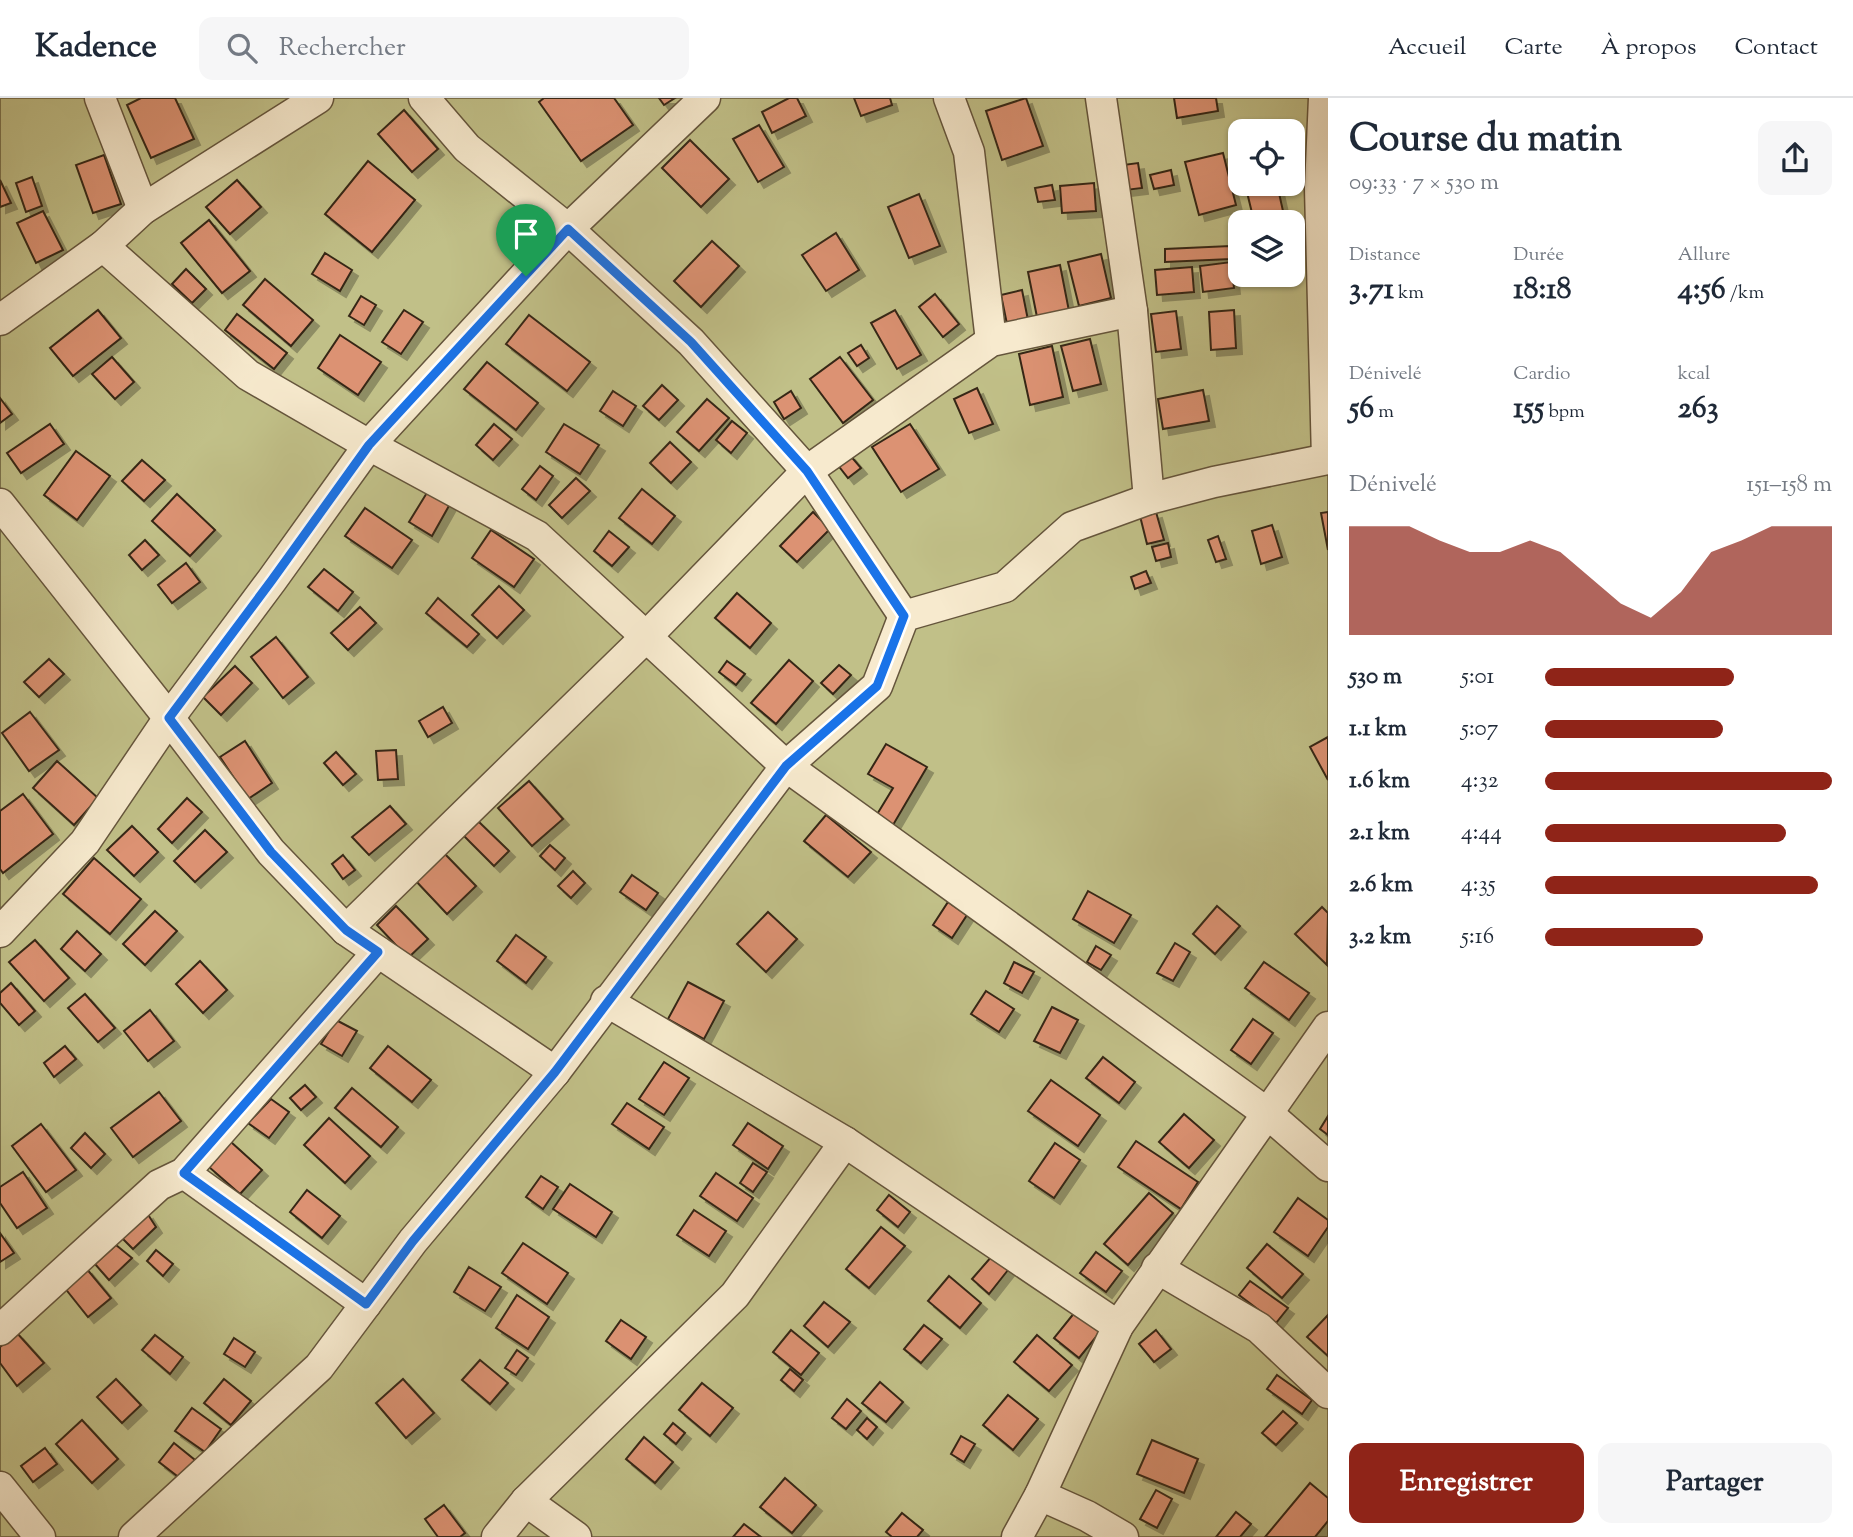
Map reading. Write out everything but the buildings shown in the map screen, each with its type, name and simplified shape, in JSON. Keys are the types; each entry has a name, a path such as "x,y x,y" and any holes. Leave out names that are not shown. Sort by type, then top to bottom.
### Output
{"street":[{"path":"100,98 143,209"},
{"path":"0,320 103,246 143,209 318,98"},
{"path":"424,98 467,148 568,229 691,342 807,471 904,616"},
{"path":"0,932 85,842 169,718 369,445 568,229 705,98"},
{"path":"949,98 969,152 991,341"},
{"path":"1101,98 1132,311 1149,499"},
{"path":"904,616 1005,587 1072,527 1149,499 1214,482 1327,459 1320,188 1324,98"},
{"path":"103,246 248,375 369,445 537,536 786,766 1267,1113 1328,1166"},
{"path":"346,930 646,637 807,471 991,341 1132,311"},
{"path":"0,504 271,852 346,930 555,1072"},
{"path":"134,1537 319,1367 413,1241 555,1072 786,766 877,686 904,616"},
{"path":"0,1330 159,1185 184,1173 378,952"},
{"path":"606,1001 845,1142 1118,1326"},
{"path":"1017,1537 1040,1495 1118,1326 1328,1027"},
{"path":"497,1537 526,1501 735,1295 845,1142"},
{"path":"184,1173 366,1304"},
{"path":"1157,1268 1259,1328 1328,1393"},
{"path":"0,1487 40,1537"},
{"path":"1040,1495 1087,1516 1123,1537"},
{"path":"526,1501 576,1537"}],"shaded area":[{"path":"0,98 1328,98 1328,1537 0,1537"}],"route":[{"path":"568,229 691,342 807,471 904,616 877,686 786,766 555,1072 413,1241 366,1304 184,1173 378,952 346,930 271,852 169,718 369,445 526,276 568,229"}]}
